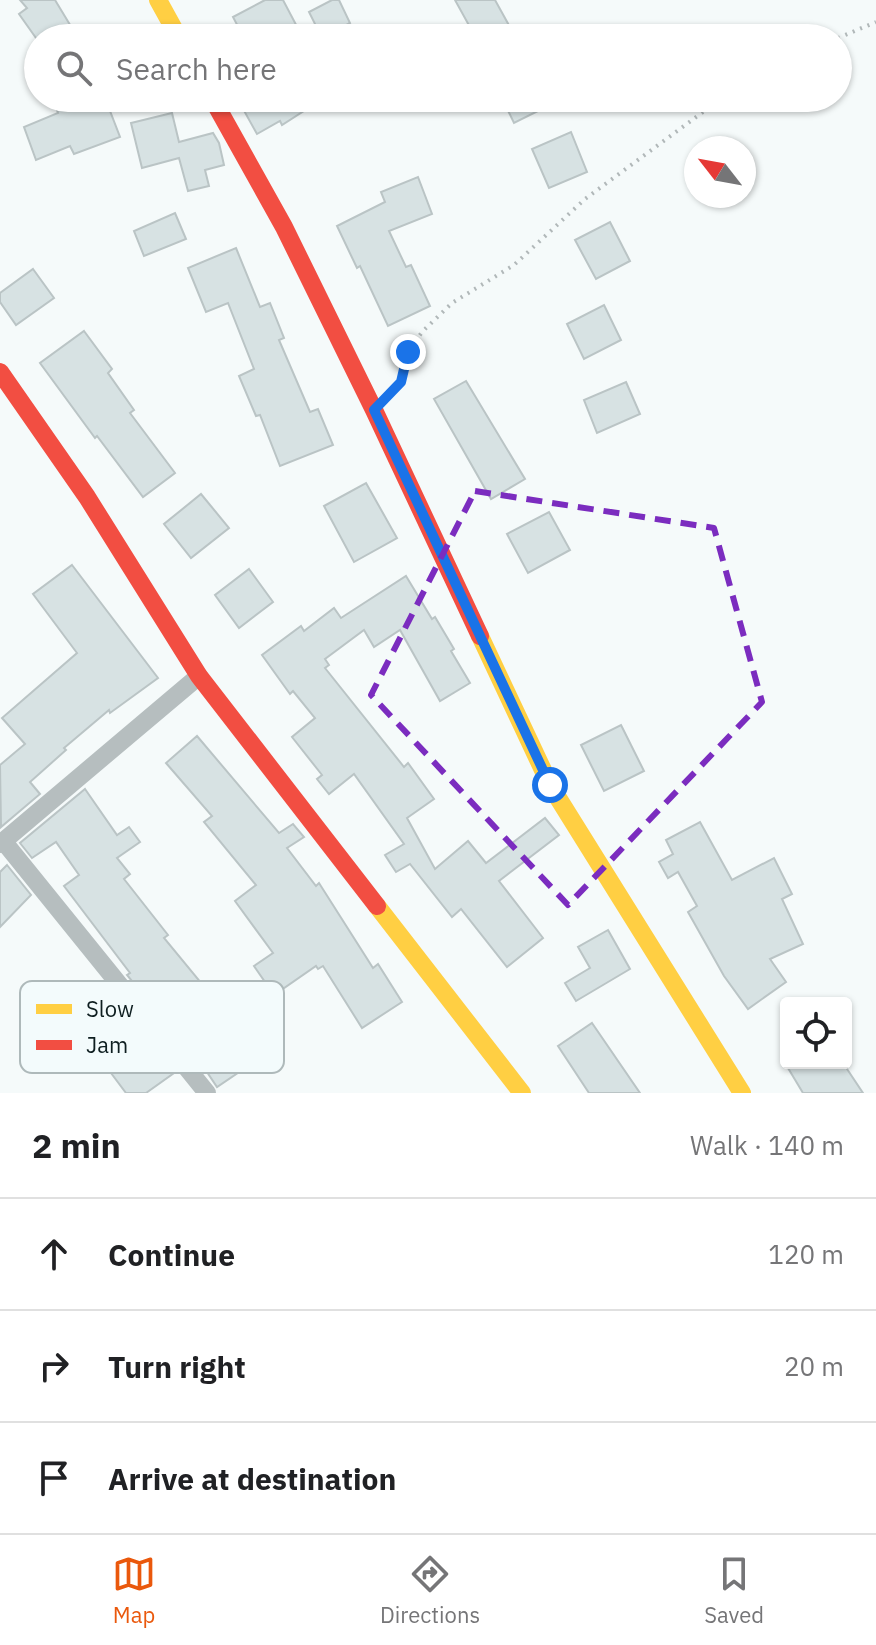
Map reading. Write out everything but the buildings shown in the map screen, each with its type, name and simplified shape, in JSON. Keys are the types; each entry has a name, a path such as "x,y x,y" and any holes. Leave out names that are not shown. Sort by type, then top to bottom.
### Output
{"street":[{"path":"158,0 171,24"},
{"path":"220,112 284,227 374,410 550,785 742,1093"},
{"path":"0,372 87,497 199,676 522,1093"},
{"path":"115,981 2,843 199,676"},
{"path":"191,1073 207,1093"}],"path":[{"path":"852,32 876,22"},
{"path":"374,410 401,382 408,352 422,332 452,303 514,265 585,199 703,112"}],"highlighted area":[{"path":"475,491 714,528 762,702 568,905 371,695"}],"traffic: slow":[{"path":"158,0 171,24"},
{"path":"480,636 550,785 742,1093"},
{"path":"377,906 522,1093"}],"traffic: jam":[{"path":"220,112 284,227 480,636"},
{"path":"0,372 87,497 199,676 377,906"}],"route":[{"path":"408,352 401,382 374,410 550,785"}]}
